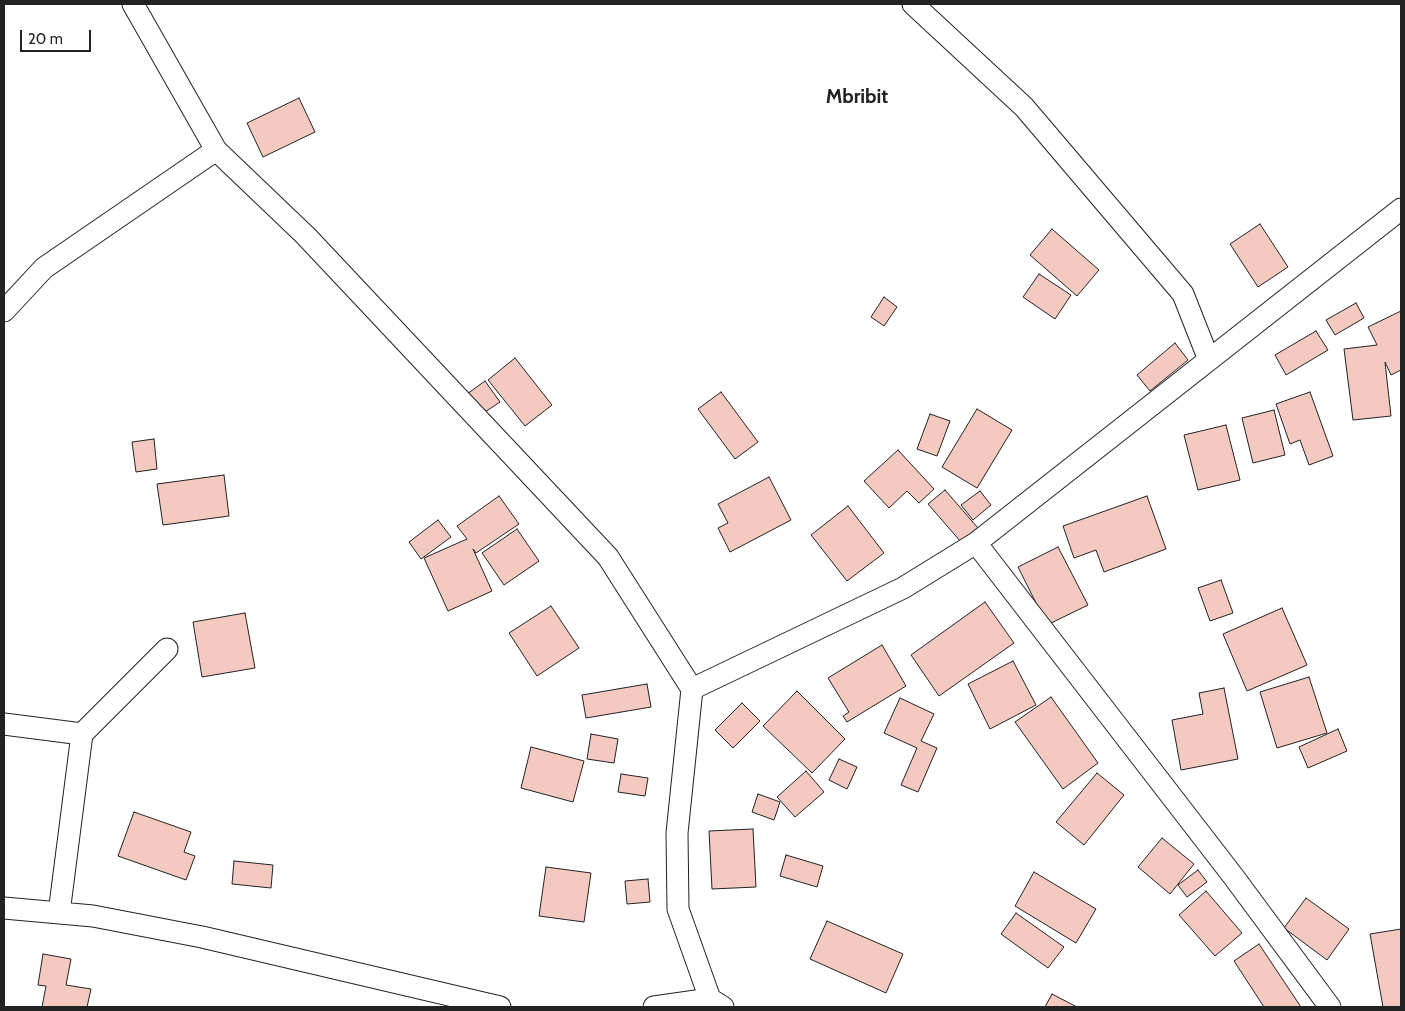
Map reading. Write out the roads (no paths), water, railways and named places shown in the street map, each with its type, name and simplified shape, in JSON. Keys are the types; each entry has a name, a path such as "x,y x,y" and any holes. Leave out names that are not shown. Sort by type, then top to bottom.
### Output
{"street":[{"path":"133,4 216,150 306,236 608,557 692,689 677,833 678,909 716,1003 654,1007"},
{"path":"913,4 1024,107 1183,294 1209,360"},
{"path":"4,311 44,268 216,150"},
{"path":"692,689 903,588 976,544 1401,209"},
{"path":"976,544 1233,876 1330,1007"},
{"path":"59,913 82,734 167,649"},
{"path":"4,724 82,734"},
{"path":"4,908 93,916 202,937 500,1007"}],"district":[{"name":"Mbribit","path":"857,97"}]}
